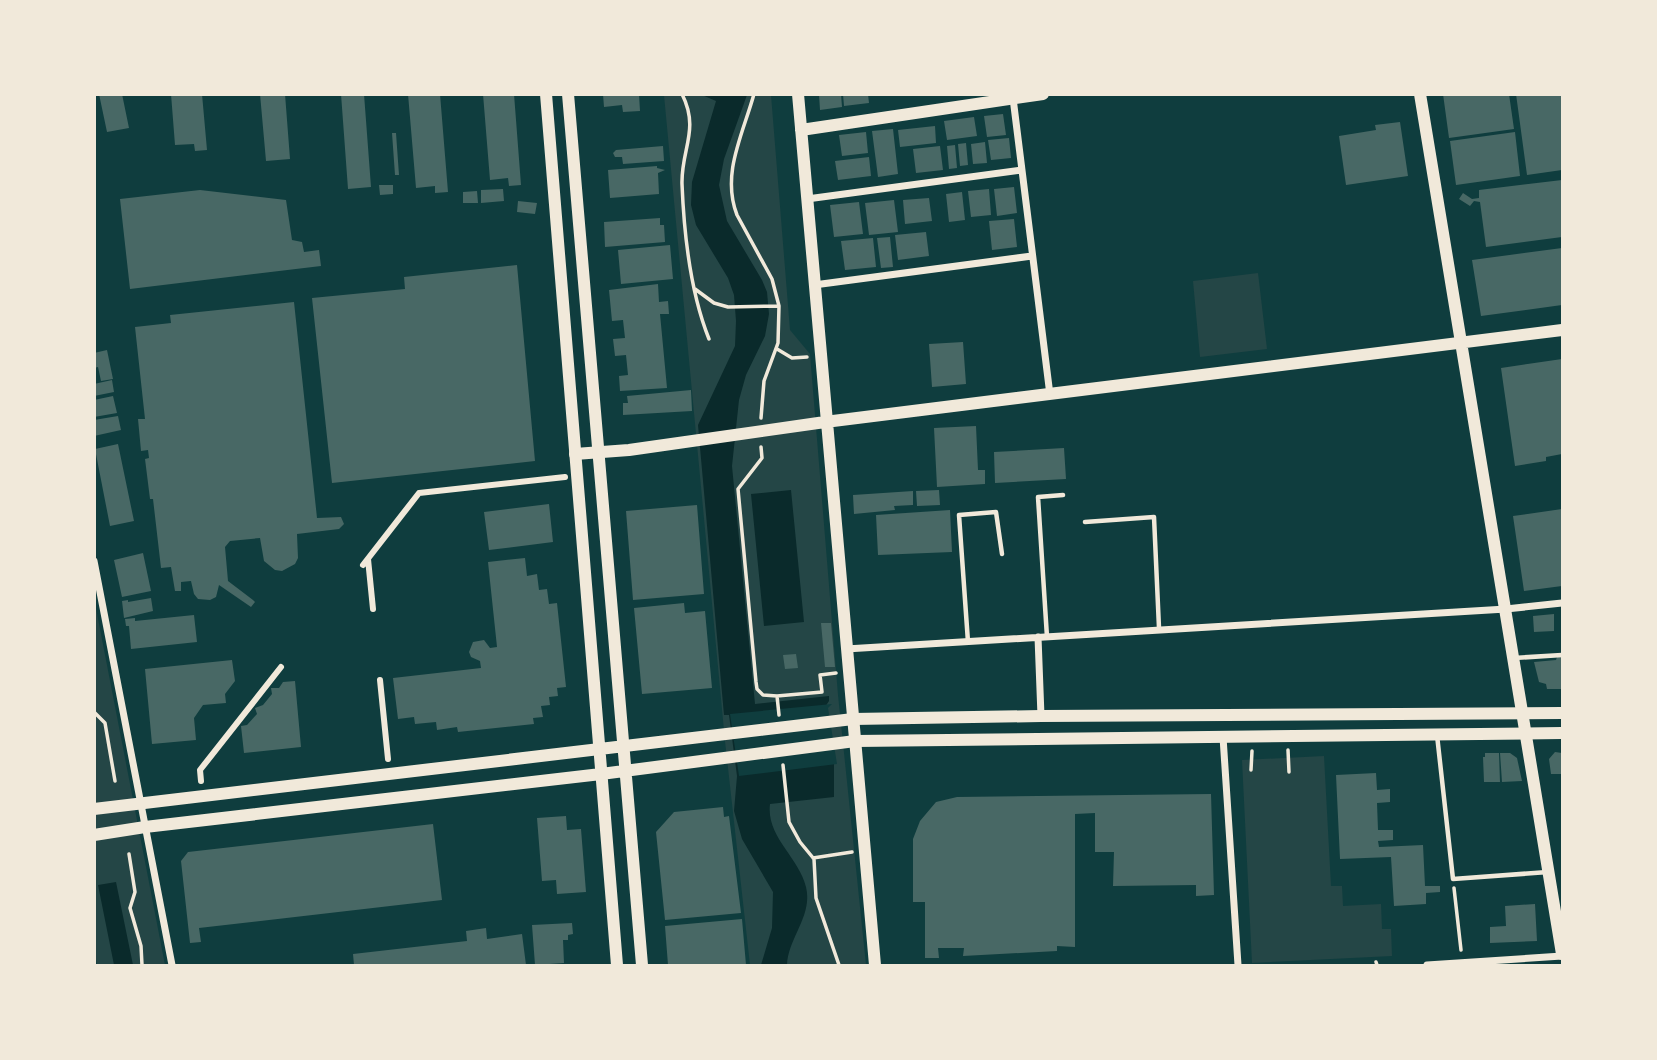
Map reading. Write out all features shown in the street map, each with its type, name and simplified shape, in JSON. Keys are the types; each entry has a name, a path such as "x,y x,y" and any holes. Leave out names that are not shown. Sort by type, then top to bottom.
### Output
{"main road":[{"path":"546,94 617,965"},
{"path":"568,94 642,965"},
{"path":"798,94 875,965"},
{"path":"801,130 1042,94"},
{"path":"1420,94 1563,955"},
{"path":"575,454 1563,330"},
{"path":"94,809 853,719 1563,713"},
{"path":"94,835 141,827 626,771 855,741 1563,733"}],"street":[{"path":"1013,99 1050,395"},
{"path":"807,199 1022,170"},
{"path":"814,285 1032,256"},
{"path":"363,565 419,494 565,477"},
{"path":"368,558 373,609"},
{"path":"94,561 141,827 172,965"},
{"path":"846,649 1506,609 1563,603"},
{"path":"1038,638 1041,716"},
{"path":"201,780 200,769 281,667"},
{"path":"380,680 388,759"},
{"path":"1223,737 1238,965"},
{"path":"1427,965 1563,955"}],"lane":[{"path":"1047,637 1038,497 1063,495"},
{"path":"968,642 958,515 996,512 1002,554"},
{"path":"1085,522 1154,517 1159,628"},
{"path":"1513,658 1563,655"},
{"path":"1437,734 1453,879 1549,872"}],"path":[{"path":"682,94 692,121 682,184 699,313 709,339"},
{"path":"754,94 735,157 731,195 737,215 772,279 780,332 777,349 766,373 760,425"},
{"path":"695,289 713,303 728,307 776,306"},
{"path":"777,349 792,358 820,357"},
{"path":"761,436 762,458 738,489 757,689 763,695 777,699 822,692 820,674 848,672"},
{"path":"94,712 105,723 115,781"},
{"path":"1288,750 1289,772"},
{"path":"1251,770 1252,751"},
{"path":"787,803 791,827 814,858 816,898 839,965"},
{"path":"814,858 865,851"},
{"path":"129,854 135,892 130,908 141,946 142,965"},
{"path":"1453,879 1463,963"}],"shaded area":[{"path":"664,95 771,95 790,330 810,354 838,695 866,965 750,965 725,741"},
{"path":"702,95 747,95 724,159 719,185 727,221 767,292 769,314 765,336 746,375 739,400 732,466 755,704 829,696 825,707 834,762 834,797 770,804 773,827 797,866 806,887 806,908 788,955 787,965 761,965 772,928 773,892 742,839 734,811 737,776 729,715 724,715 698,425 735,346 736,321 734,295 728,278 696,225 691,205 692,182 716,101"},
{"path":"1258,273 1267,349 1200,357 1193,281"},
{"path":"791,490 804,622 764,626 751,494"},
{"path":"94,598 165,965 97,965 94,950"},
{"path":"1324,756 1331,886 1342,886 1343,906 1381,904 1382,929 1391,929 1392,956 1252,963 1242,760"},
{"path":"116,882 133,965 114,965 98,885"}],"pier":[{"path":"832,704 828,708 837,764 739,776 730,714"}],"building":[{"path":"99,94 122,94 129,128 107,132"},
{"path":"171,94 202,94 207,150 195,151 194,144 175,145"},
{"path":"260,94 285,94 290,159 266,161"},
{"path":"341,94 364,94 371,187 348,189"},
{"path":"408,94 440,94 448,192 435,193 435,186 416,188"},
{"path":"483,94 514,94 521,185 509,186 508,178 490,180"},
{"path":"603,94 639,94 640,111 623,112 622,105 604,107"},
{"path":"819,94 841,94 842,107 820,110"},
{"path":"843,94 868,94 869,103 844,106"},
{"path":"1443,94 1509,94 1514,129 1449,138"},
{"path":"1516,94 1562,94 1562,170 1527,175"},
{"path":"1003,114 1006,135 987,137 984,116"},
{"path":"974,117 977,136 947,140 944,121"},
{"path":"1400,122 1408,176 1346,185 1339,136 1376,130 1375,125"},
{"path":"935,126 936,143 900,147 898,130"},
{"path":"893,129 898,174 878,177 872,131"},
{"path":"866,132 868,153 842,156 839,135"},
{"path":"1515,132 1520,176 1456,185 1450,141"},
{"path":"392,133 396,133 399,175 395,175"},
{"path":"1009,138 1011,158 991,160 988,140"},
{"path":"985,142 987,163 973,164 971,144"},
{"path":"966,143 968,165 960,166 958,144"},
{"path":"955,145 957,168 949,169 947,146"},
{"path":"663,146 664,161 623,164 622,157 615,157 613,153 616,150"},
{"path":"940,146 943,170 916,173 913,149"},
{"path":"869,157 871,176 838,180 835,161"},
{"path":"657,166 665,170 658,173 659,194 610,198 608,170"},
{"path":"1562,180 1562,237 1486,247 1480,202 1474,201 1470,206 1459,199 1463,193 1472,199 1479,198 1479,190"},
{"path":"379,185 393,185 393,194 380,195"},
{"path":"1014,187 1017,213 997,216 994,189"},
{"path":"503,189 504,201 481,203 481,190"},
{"path":"989,189 991,215 971,217 968,191"},
{"path":"200,190 286,200 292,240 302,242 304,252 319,250 321,266 130,289 120,199"},
{"path":"477,191 478,203 463,203 463,192"},
{"path":"962,192 965,220 949,222 946,194"},
{"path":"929,198 932,221 905,224 903,200"},
{"path":"894,200 898,232 869,235 865,203"},
{"path":"518,201 537,203 535,214 517,212"},
{"path":"859,202 863,234 834,237 830,205"},
{"path":"660,218 660,225 664,225 665,242 605,247 604,222"},
{"path":"1014,219 1017,247 992,250 989,221"},
{"path":"926,232 929,256 898,260 895,235"},
{"path":"890,237 893,267 881,268 877,238"},
{"path":"873,238 876,267 845,270 841,241"},
{"path":"670,245 673,279 621,284 618,250"},
{"path":"1562,248 1562,305 1481,316 1472,260"},
{"path":"517,265 535,461 332,483 312,298 405,289 404,277"},
{"path":"658,284 659,302 668,301 669,314 660,314 667,388 620,391 619,376 628,375 626,355 615,356 613,339 625,338 623,320 612,321 609,290"},
{"path":"294,302 317,518 341,517 344,524 339,529 297,534 298,558 295,564 282,571 275,570 264,561 260,538 230,541 225,547 228,581 255,602 251,607 219,585 216,597 210,600 198,599 191,581 181,582 181,591 175,591 171,567 161,568 153,499 150,499 145,459 149,458 148,450 141,451 138,419 145,419 135,327 171,323 170,315"},
{"path":"963,342 966,384 932,387 929,344"},
{"path":"107,350 113,379 101,381 98,367 94,368 94,353"},
{"path":"1562,359 1562,454 1546,457 1546,461 1515,466 1501,368"},
{"path":"112,380 114,392 94,396 94,384"},
{"path":"691,390 692,411 623,415 623,403 628,403 627,396"},
{"path":"113,396 117,413 94,417 94,400"},
{"path":"118,416 121,430 94,436 94,420"},
{"path":"976,426 978,470 985,470 985,484 937,487 934,428"},
{"path":"118,444 134,521 110,526 95,449"},
{"path":"1064,448 1066,479 995,483 994,452"},
{"path":"939,490 940,505 917,506 916,491"},
{"path":"913,491 913,505 894,506 895,510 854,514 853,495"},
{"path":"549,504 553,542 489,550 484,512"},
{"path":"697,505 704,594 633,600 626,511"},
{"path":"1562,509 1562,586 1524,591 1513,516"},
{"path":"950,510 952,552 878,555 876,515"},
{"path":"143,553 151,591 122,597 114,560"},
{"path":"525,558 527,576 537,574 539,590 547,589 549,604 557,603 566,687 557,688 558,696 549,697 550,705 541,706 543,717 533,718 534,724 458,732 457,727 437,730 436,722 415,724 414,717 398,719 393,678 481,668 480,661 471,657 469,652 473,642 484,640 490,648 497,647 488,562"},
{"path":"151,598 153,611 124,618 122,601"},
{"path":"684,603 685,613 705,611 712,688 642,694 634,608"},
{"path":"1554,614 1554,631 1534,632 1533,616"},
{"path":"194,615 197,642 131,649 129,626 126,626 125,619 135,618 135,621"},
{"path":"821,623 831,623 835,667 825,667"},
{"path":"796,654 798,668 785,669 783,655"},
{"path":"1557,657 1562,657 1562,689 1547,689 1546,684 1539,682 1534,662 1556,660"},
{"path":"232,660 235,681 225,694 226,703 203,705 194,718 196,740 152,744 145,669"},
{"path":"295,681 301,747 244,753 241,726 247,725 257,714 255,708 263,705 272,694 271,688 279,688 283,682"},
{"path":"1555,752 1562,753 1562,774 1551,774 1549,759"},
{"path":"1485,753 1499,753 1500,782 1484,782"},
{"path":"1500,753 1510,753 1517,758 1522,781 1502,782"},
{"path":"1376,773 1377,790 1390,789 1390,802 1377,803 1378,830 1393,830 1393,840 1378,841 1379,847 1423,845 1425,886 1440,886 1440,892 1426,893 1426,904 1394,906 1391,857 1340,859 1336,775"},
{"path":"1211,794 1214,895 1196,896 1196,885 1113,886 1114,852 1095,852 1095,813 1075,814 1075,947 1057,946 1057,951 963,956 964,948 938,948 939,958 925,958 925,902 913,902 913,839 920,821 936,802 957,797"},
{"path":"723,807 724,817 729,816 741,913 665,920 656,832 674,812"},
{"path":"566,816 567,830 581,829 586,892 557,894 556,880 542,881 537,818"},
{"path":"433,824 442,900 199,928 201,942 190,943 181,861 188,852"},
{"path":"1535,904 1537,941 1490,943 1490,927 1506,926 1505,906"},
{"path":"742,919 746,965 668,965 665,926"},
{"path":"572,923 573,934 568,935 568,940 563,940 564,963 535,965 532,925"},
{"path":"486,928 487,939 522,934 526,965 354,965 353,954 467,941 466,931"}]}
